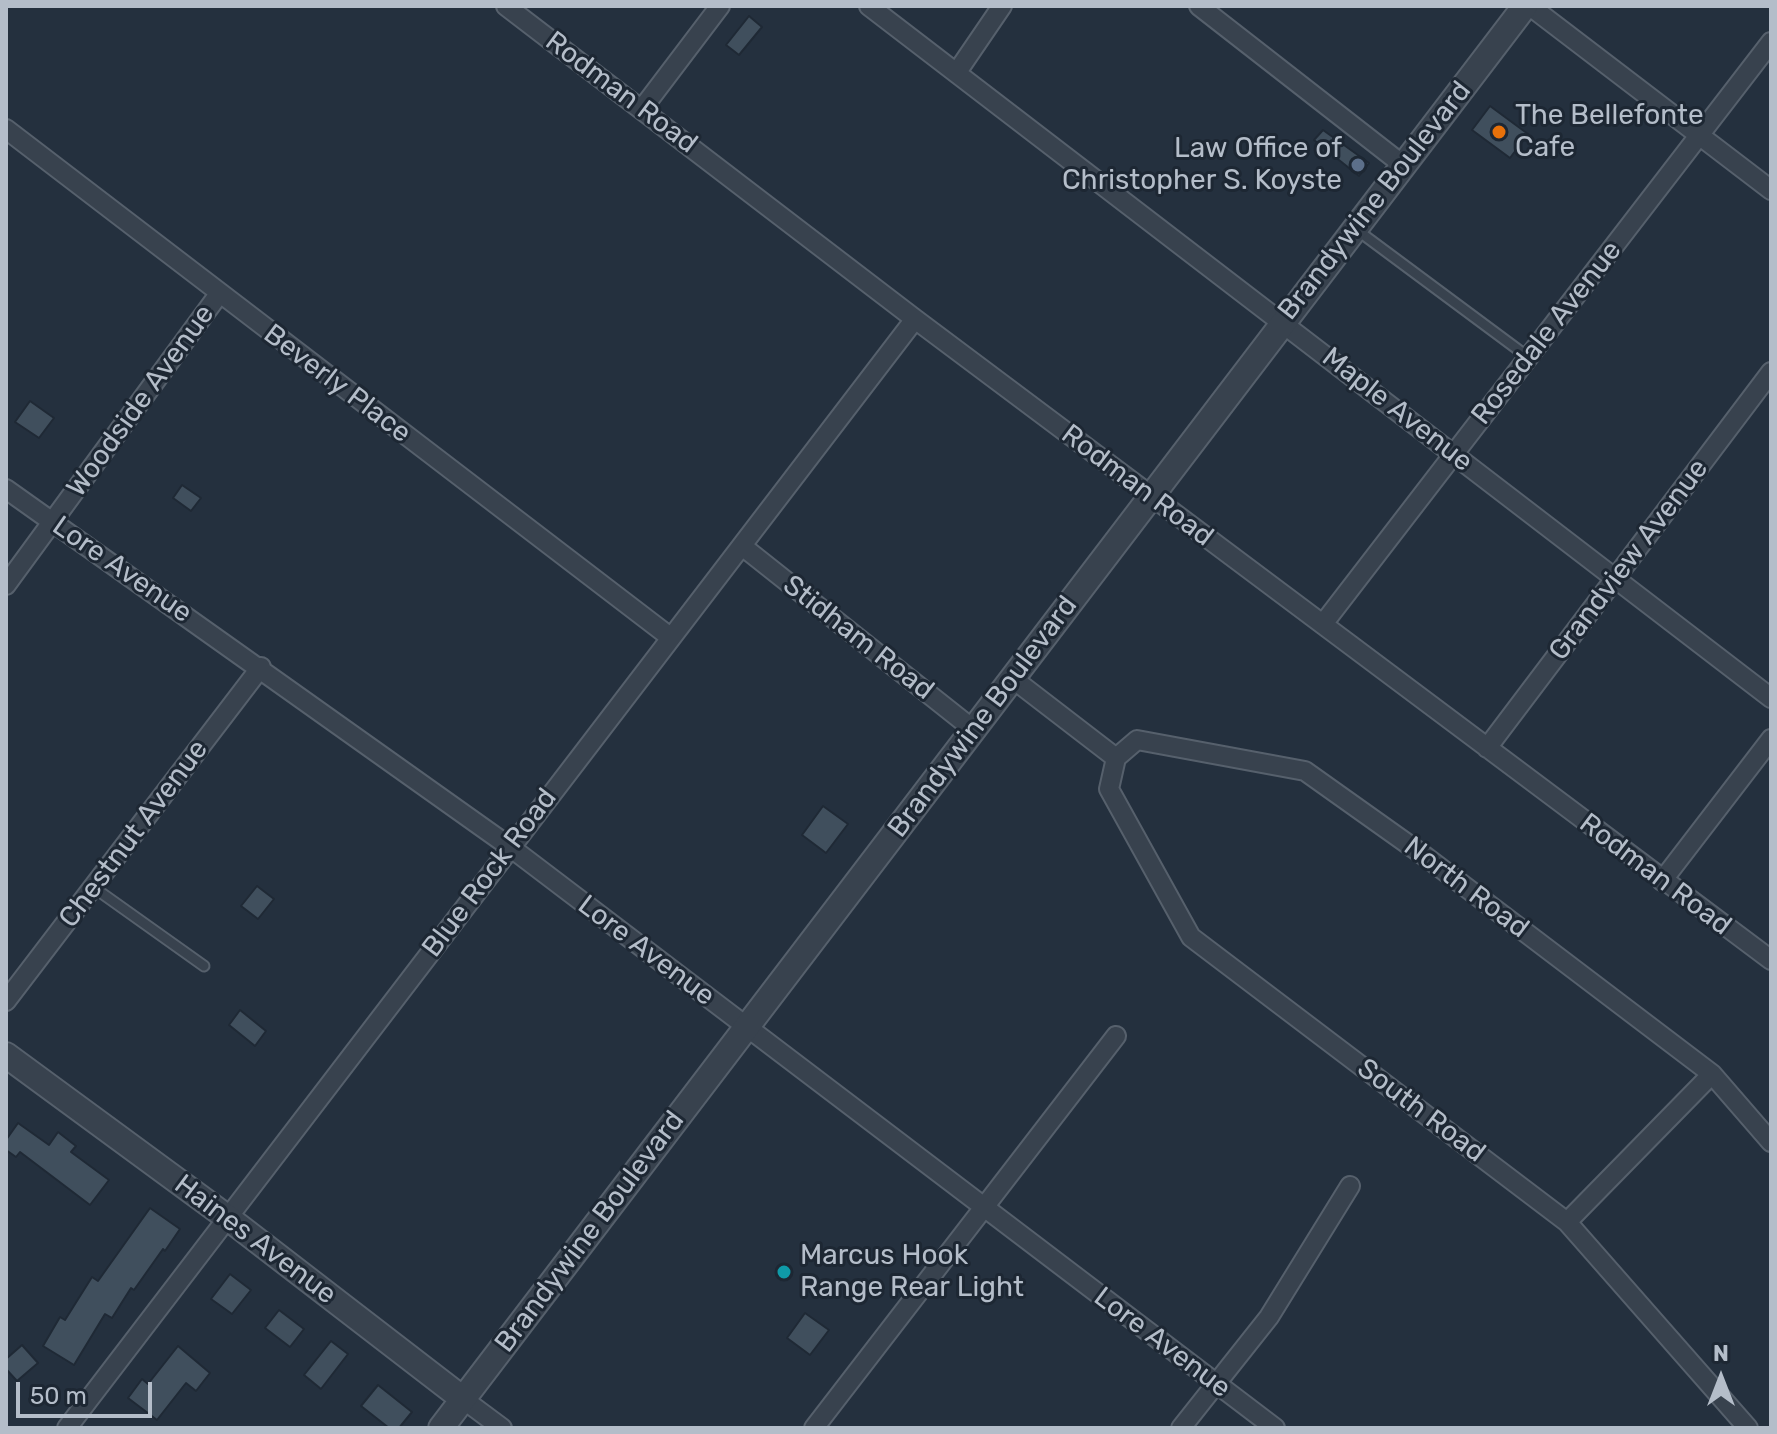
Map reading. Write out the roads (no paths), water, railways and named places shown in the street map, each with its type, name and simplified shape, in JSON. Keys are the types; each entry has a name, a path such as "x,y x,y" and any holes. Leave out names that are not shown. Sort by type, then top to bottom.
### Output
{"street":[{"name":"Rodman Road","path":"506,6 915,319 1771,960"},
{"path":"642,109 720,6"},
{"name":"Maple Avenue","path":"869,6 1771,698"},
{"path":"957,72 1002,6"},
{"path":"1199,6 1403,165"},
{"path":"1528,6 1771,190"},
{"name":"Brandywine Boulevard","path":"441,1428 1282,322 1528,6"},
{"name":"Rosedale Avenue","path":"1323,624 1771,42"},
{"name":"Beverly Place","path":"6,129 670,637"},
{"name":"Woodside Avenue","path":"6,585 219,294"},
{"name":"Blue Rock Road","path":"67,1428 915,319"},
{"name":"Grandview Avenue","path":"1487,748 1771,372"},
{"name":"Lore Avenue","path":"6,489 261,667 510,847 1275,1428"},
{"name":"Stidham Road","path":"742,546 974,730"},
{"name":"Chestnut Avenue","path":"6,1001 261,667"},
{"path":"1012,678 1116,758"},
{"path":"1662,881 1771,739"},
{"name":"North Road","path":"1116,758 1137,740 1305,771 1426,857 1712,1074 1771,1142"},
{"name":"South Road","path":"1116,758 1109,789 1191,937 1567,1222 1748,1428"},
{"path":"814,1428 1116,1036"},
{"name":"Haines Avenue","path":"6,1055 228,1218 502,1428"},
{"path":"1567,1222 1712,1074"},
{"path":"1181,1428 1269,1317 1350,1186"}],"lane":[{"path":"1354,228 1528,357"},
{"path":"93,887 204,966"}],"place":[{"name":"The Bellefonte Cafe","path":"1499,132"},
{"name":"Law Office of Christopher S. Koyste","path":"1358,165"},
{"name":"Marcus Hook Range Rear Light","path":"784,1272"}]}
